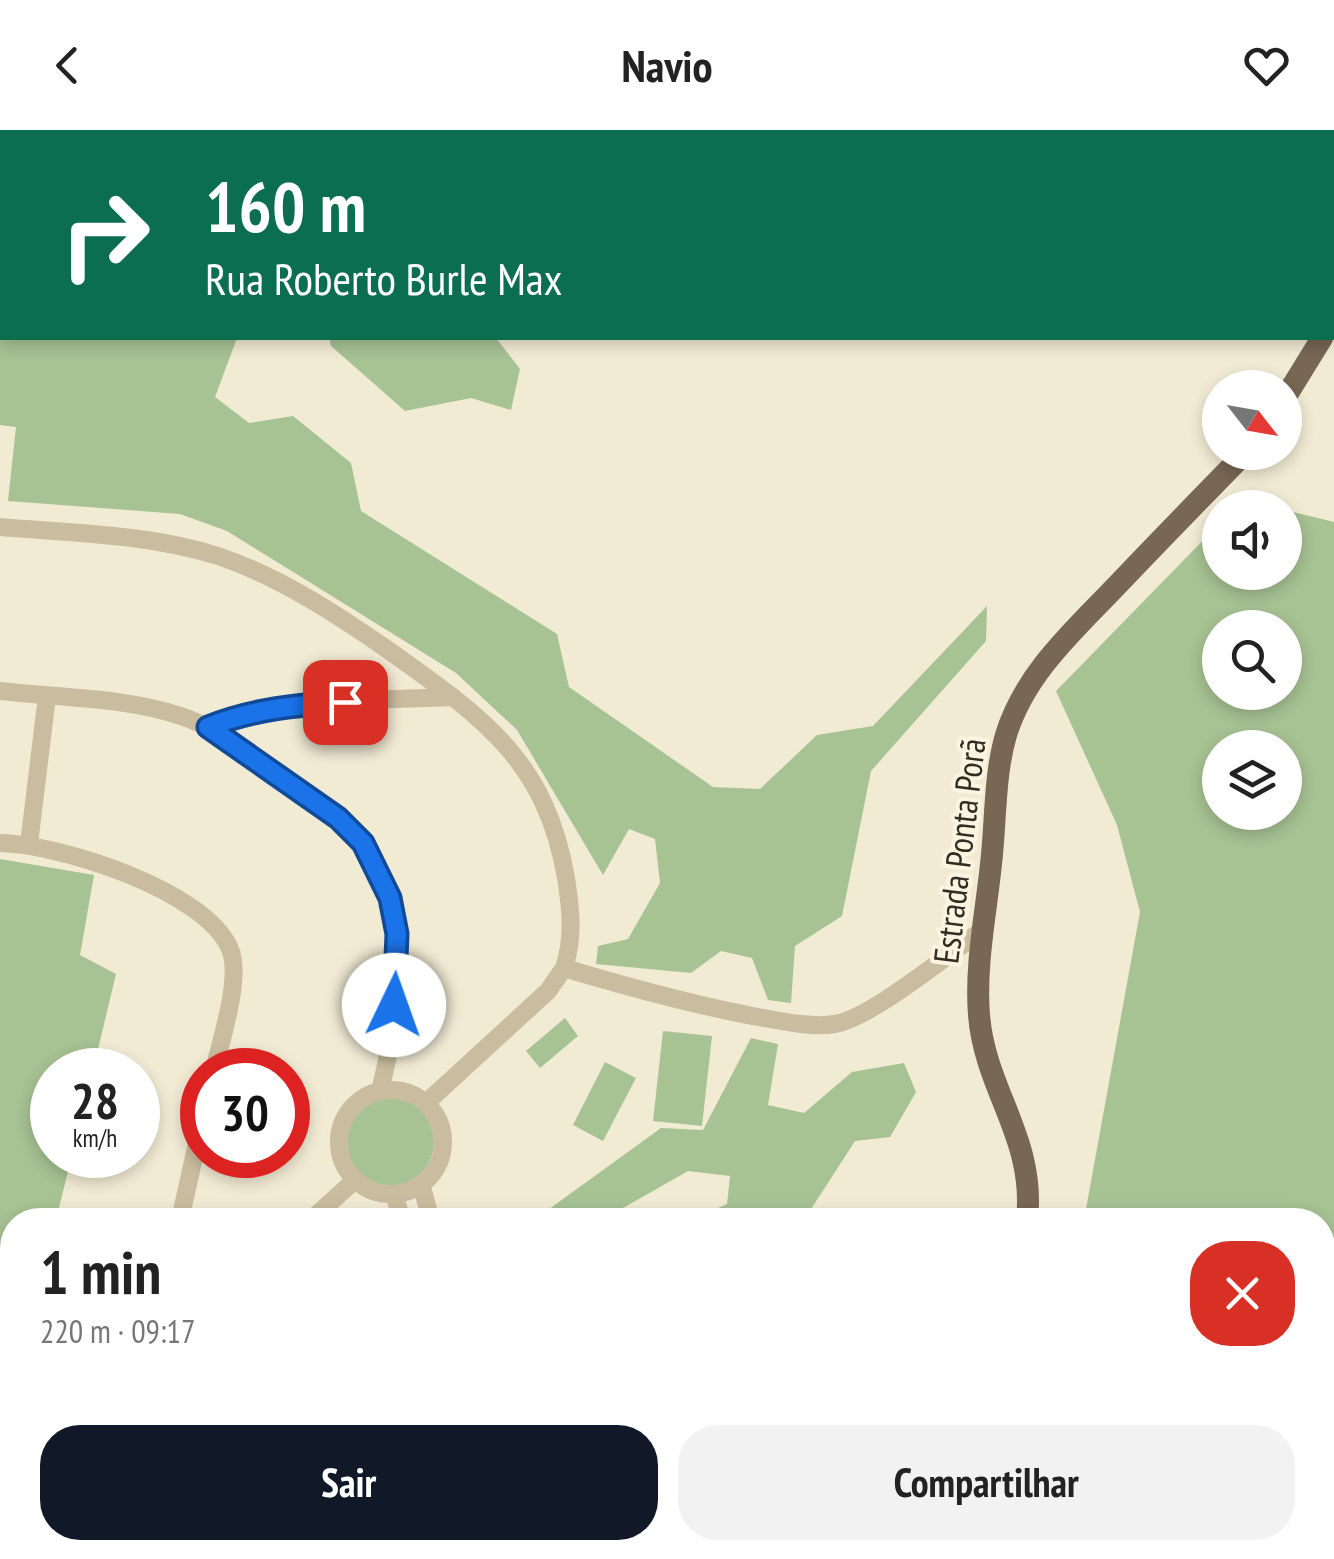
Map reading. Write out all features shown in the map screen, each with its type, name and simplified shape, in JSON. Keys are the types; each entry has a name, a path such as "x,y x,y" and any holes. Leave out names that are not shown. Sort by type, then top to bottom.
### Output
{"main road":[{"path":"1302,370 1321,340"},
{"name":"Estrada Ponta Porã","path":"1028,1208 1027,1163 985,1052 979,1017 978,976 1006,736 1024,694 1056,650 1229,470"}],"street":[{"path":"0,526 176,545 220,557 275,580 326,609 453,697 488,725 539,789 555,828 570,905 572,942 564,968 548,991 426,1103"},
{"path":"0,691 151,708 208,727 338,818 363,843 390,898 397,934 391,1037 380,1091"},
{"path":"29,844 47,696"},
{"path":"208,727 239,714 272,707 453,697"},
{"path":"0,843 29,844 145,882 194,910 220,932 232,952 232,978 218,1048"},
{"path":"564,968 714,1009 836,1024 882,1000 984,928"},
{"path":"380,1091 408,1093 426,1103 440,1125 442,1142 440,1158 432,1172 420,1184 394,1194 380,1193 355,1180 345,1167 339,1136 352,1107 365,1096 380,1091"},
{"path":"183,1208 189,1178"},
{"path":"325,1208 355,1180"},
{"path":"420,1184 428,1208"},
{"path":"394,1194 398,1208"}],"green space":[{"path":"0,340 236,340 215,397 249,423 293,416 351,463 361,511 557,634 569,687 713,787 760,789 817,735 873,726 987,606 986,641 871,771 842,916 795,946 791,1003 768,1000 752,958 721,951 691,973 596,964 598,946 628,939 660,883 655,839 629,829 603,875 517,730 456,673 227,531 180,514 8,501 16,427 0,425"},
{"path":"330,340 498,340 520,369 511,410 471,398 405,411 331,346"},
{"path":"1302,514 1334,522 1334,1208 1086,1208 1140,912 1117,825 1056,691 1202,541 1202,590 1302,590"},
{"path":"0,859 94,875 80,955 116,974 98,1048 30,1048 30,1178 66,1178 59,1208 0,1208"},
{"path":"565,1018 578,1036 540,1068 526,1051"},
{"path":"663,1031 712,1036 702,1126 653,1121"},
{"path":"751,1038 778,1044 768,1105 804,1113 852,1072 904,1063 916,1092 890,1137 855,1141 812,1208 718,1208 727,1204 730,1176 688,1171 623,1208 551,1208 661,1128 703,1130"},
{"path":"605,1062 636,1078 603,1141 573,1125"},
{"path":"390,1098 421,1111 434,1142 421,1173 390,1186 359,1173 346,1142 359,1111"}],"route":[{"path":"345,702 272,707 239,714 208,727 338,818 363,843 390,898 397,934 394,1005"}]}
